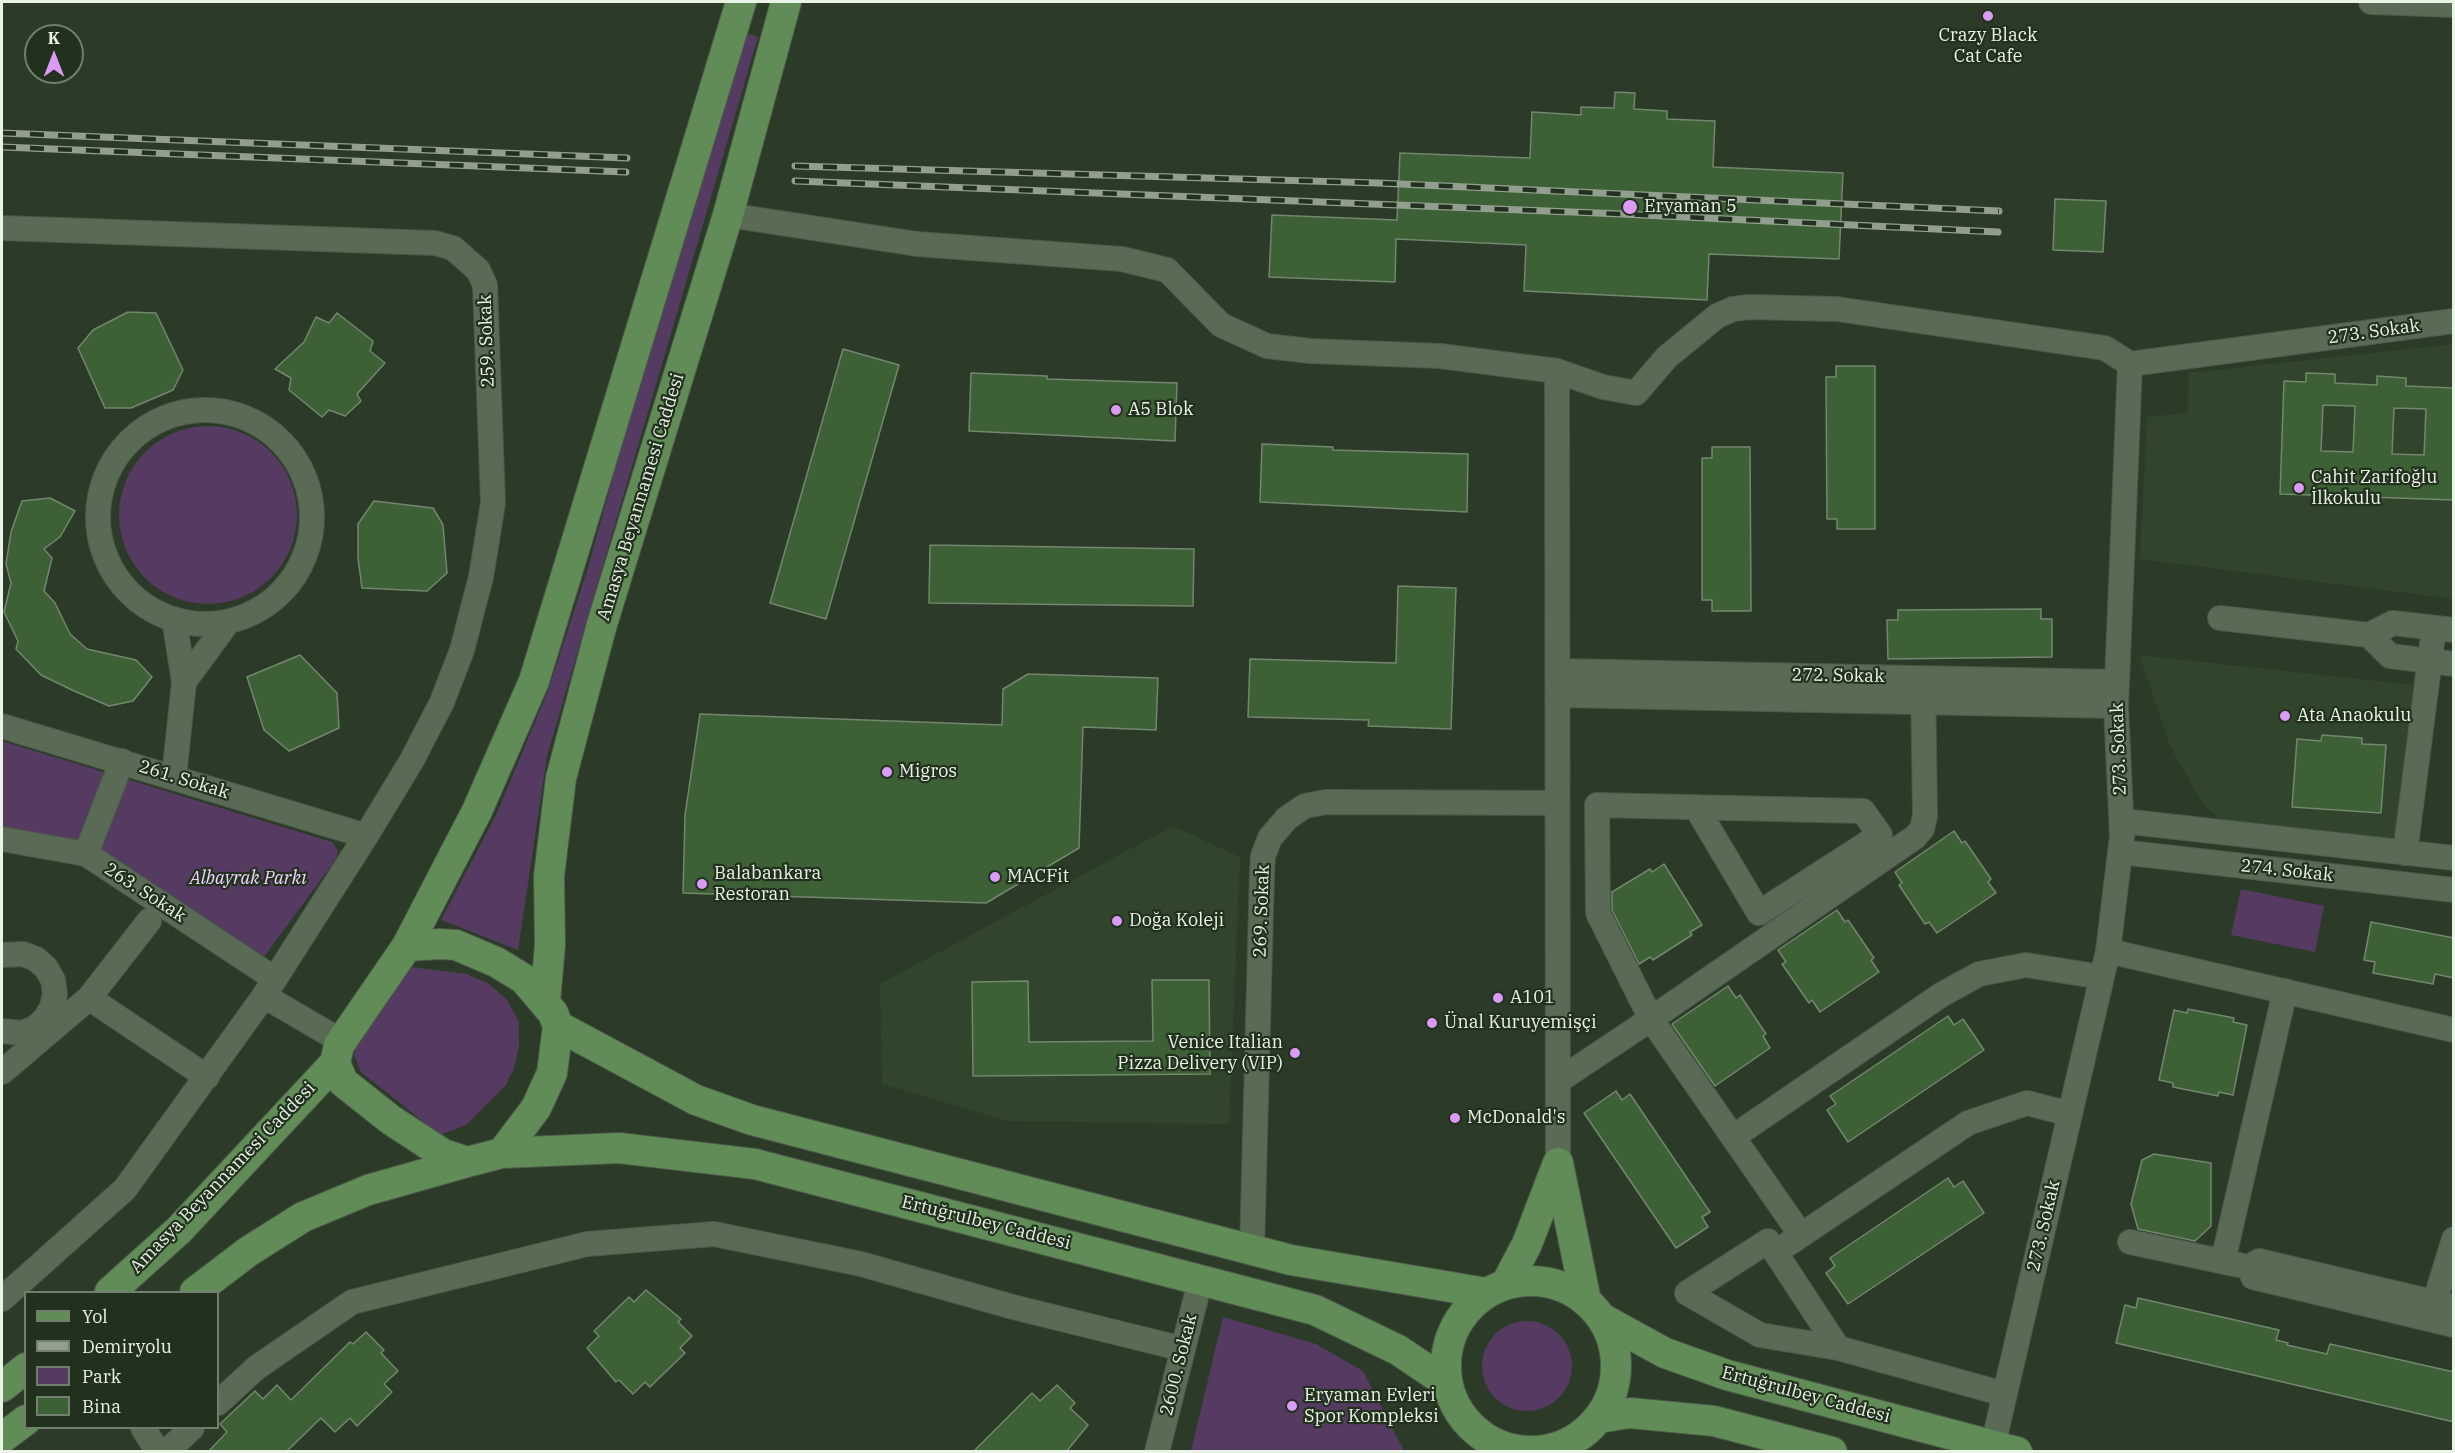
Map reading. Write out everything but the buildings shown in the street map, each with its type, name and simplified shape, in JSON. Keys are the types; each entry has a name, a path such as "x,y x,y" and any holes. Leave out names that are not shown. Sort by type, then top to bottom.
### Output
{"main road":[{"path":"467,1162 443,1154 391,1120 343,1082 338,1052 407,946 477,811 534,681 741,2"},
{"name":"Amasya Beyannamesi Caddesi","path":"551,1014 549,876 561,777 602,624 728,215 786,2"},
{"path":"407,946 456,945 496,962 524,979 551,1014 696,1100 752,1120 1291,1260 1496,1289 1523,1281 1545,1282 1567,1288 1594,1310"},
{"path":"198,1291 249,1251 303,1218 368,1190 502,1153 536,1108 552,1072 551,1014"},
{"name":"Amasya Beyannamesi Caddesi","path":"113,1291 179,1230 338,1052"},
{"name":"Ertuğrulbey Caddesi","path":"502,1153 619,1148 755,1164 1201,1278 1315,1310 1398,1350 1447,1383"},
{"path":"1558,1163 1594,1310 1613,1343 1616,1369 1611,1395 1598,1418 1571,1445 1528,1451 1503,1447 1481,1435 1463,1418 1453,1401 1447,1383 1445,1359 1450,1336 1462,1314 1496,1289 1527,1244 1558,1163"},
{"name":"Ertuğrulbey Caddesi","path":"1594,1310 1665,1353 1727,1375 2005,1448"},
{"path":"2,1387 24,1370"},
{"path":"1598,1418 1630,1413 1670,1415 1714,1421 1832,1452"},
{"path":"1463,1418 1470,1452"},
{"path":"2,1438 24,1422"}],"street":[{"path":"2371,2 2454,5"},
{"path":"728,215 917,244 1122,259 1167,270 1221,325 1268,346 1310,351 1440,356 1557,371 1603,387 1636,393 1667,357 1717,316 1733,309 1749,307 1837,309 2106,348 2130,364"},
{"name":"259. Sokak","path":"2,228 435,243 453,248 478,270 485,285 494,503 481,577 462,650 442,702 412,760 366,836 269,987 125,1189 2,1299"},
{"name":"273. Sokak","path":"2005,1448 2004,1394 2108,951 2121,852 2122,821 2116,706 2130,364 2454,321"},
{"path":"1557,371 1558,1163"},
{"path":"197,410 233,413 266,428 292,453 308,484 313,520 306,555 288,586 261,609 228,622 196,624 164,617 134,598 111,570 99,536 99,501 110,467 132,439 162,419 197,410"},
{"path":"2220,618 2369,635 2393,623 2444,629 2430,661 2405,853"},
{"path":"174,619 184,682 174,777"},
{"path":"184,682 228,622"},
{"path":"2369,635 2390,656 2454,664"},
{"name":"272. Sokak","path":"1559,670 2117,682"},
{"path":"1558,1081 1915,837 1922,829 1925,816 1923,678"},
{"name":"272. Sokak","path":"1559,695 2116,706"},
{"name":"261. Sokak","path":"2,726 366,836"},
{"path":"86,854 122,761"},
{"name":"269. Sokak","path":"1252,1250 1262,872 1270,838 1287,818 1305,806 1326,802 1557,803"},
{"path":"1696,807 1759,913 1880,835 1863,811 1696,807 1597,805 1598,913 1651,1019 1801,1235"},
{"name":"274. Sokak","path":"2122,821 2454,858"},
{"name":"263. Sokak","path":"2,839 86,854 269,987 338,1052"},
{"name":"274. Sokak","path":"2121,852 2454,890"},
{"path":"2,1072 50,1023 89,998 149,921"},
{"path":"2108,951 2454,1030"},
{"path":"2,955 23,954 36,959 46,968 53,980 55,994 50,1023"},
{"path":"1733,1137 1941,995 1979,974 2026,965 2102,977"},
{"path":"2223,1261 2285,991"},
{"path":"89,998 207,1077"},
{"path":"2,1031 22,1032 50,1023"},
{"path":"1776,1252 1968,1123 2027,1103 2070,1114"},
{"path":"219,1402 255,1368 352,1302 587,1244 714,1233 861,1264 1013,1307 1183,1349"},
{"path":"2439,1310 2454,1239"},
{"path":"1838,1348 1768,1241 1687,1293 1760,1335 1838,1348 2004,1394"},
{"path":"2130,1242 2249,1267 2259,1261 2439,1310 2454,1325"},
{"name":"2600. Sokak","path":"1157,1452 1201,1278"},
{"path":"144,1429 158,1452"},
{"path":"166,1452 191,1429"}],"shaded area":[{"name":"Cahit Zarifoğlu İlkokulu","path":"2453,344 2453,599 2140,559 2147,417 2188,413 2189,373"},
{"name":"Ata Anaokulu","path":"2139,655 2413,685 2395,839 2219,819 2203,804 2171,748"},
{"name":"Doğa Koleji","path":"1173,826 1240,857 1229,1124 1008,1121 882,1084 880,984"}],"green space":[{"path":"744,32 758,37 547,756 518,950 441,920 496,815 548,691 588,568 657,316"},
{"path":"208,426 242,433 271,452 290,481 297,515 290,549 271,578 242,597 208,604 174,597 145,578 126,549 119,515 126,481 145,452 174,433"},
{"name":"Albayrak Parkı","path":"2,741 332,842 338,851 336,859 261,961 109,855 2,830"},
{"path":"2241,889 2324,906 2315,952 2231,935"},
{"path":"410,967 467,974 489,984 507,1000 519,1022 519,1046 514,1068 506,1085 466,1125 440,1135 361,1072 354,1055 355,1045"},
{"name":"Eryaman Evleri Spor Kompleksi","path":"1223,1317 1316,1344 1363,1371 1404,1451 1191,1451"},
{"path":"1518,1321 1536,1321 1552,1328 1565,1341 1572,1357 1572,1375 1565,1391 1552,1404 1536,1411 1518,1411 1502,1404 1489,1391 1482,1375 1482,1357 1489,1341 1502,1328"}],"railway":[{"path":"2,133 627,158"},
{"path":"2,147 626,172"},
{"path":"795,166 1378,183 1999,211"},
{"path":"795,181 1622,214 1998,232"}],"place":[{"name":"Crazy Black Cat Cafe","path":"1988,16"},
{"name":"Eryaman 5","path":"1630,207"},
{"name":"A5 Blok","path":"1116,410"},
{"name":"Cahit Zarifoğlu İlkokulu","path":"2299,488"},
{"name":"Ata Anaokulu","path":"2285,716"},
{"name":"Migros","path":"887,772"},
{"name":"MACFit","path":"995,877"},
{"name":"Balabankara Restoran","path":"702,884"},
{"name":"Doğa Koleji","path":"1117,921"},
{"name":"A101","path":"1498,998"},
{"name":"Ünal Kuruyemişçi","path":"1432,1023"},
{"name":"Venice Italian Pizza Delivery (VIP)","path":"1295,1053"},
{"name":"McDonald's","path":"1455,1118"},
{"name":"Eryaman Evleri Spor Kompleksi","path":"1292,1406"}]}
